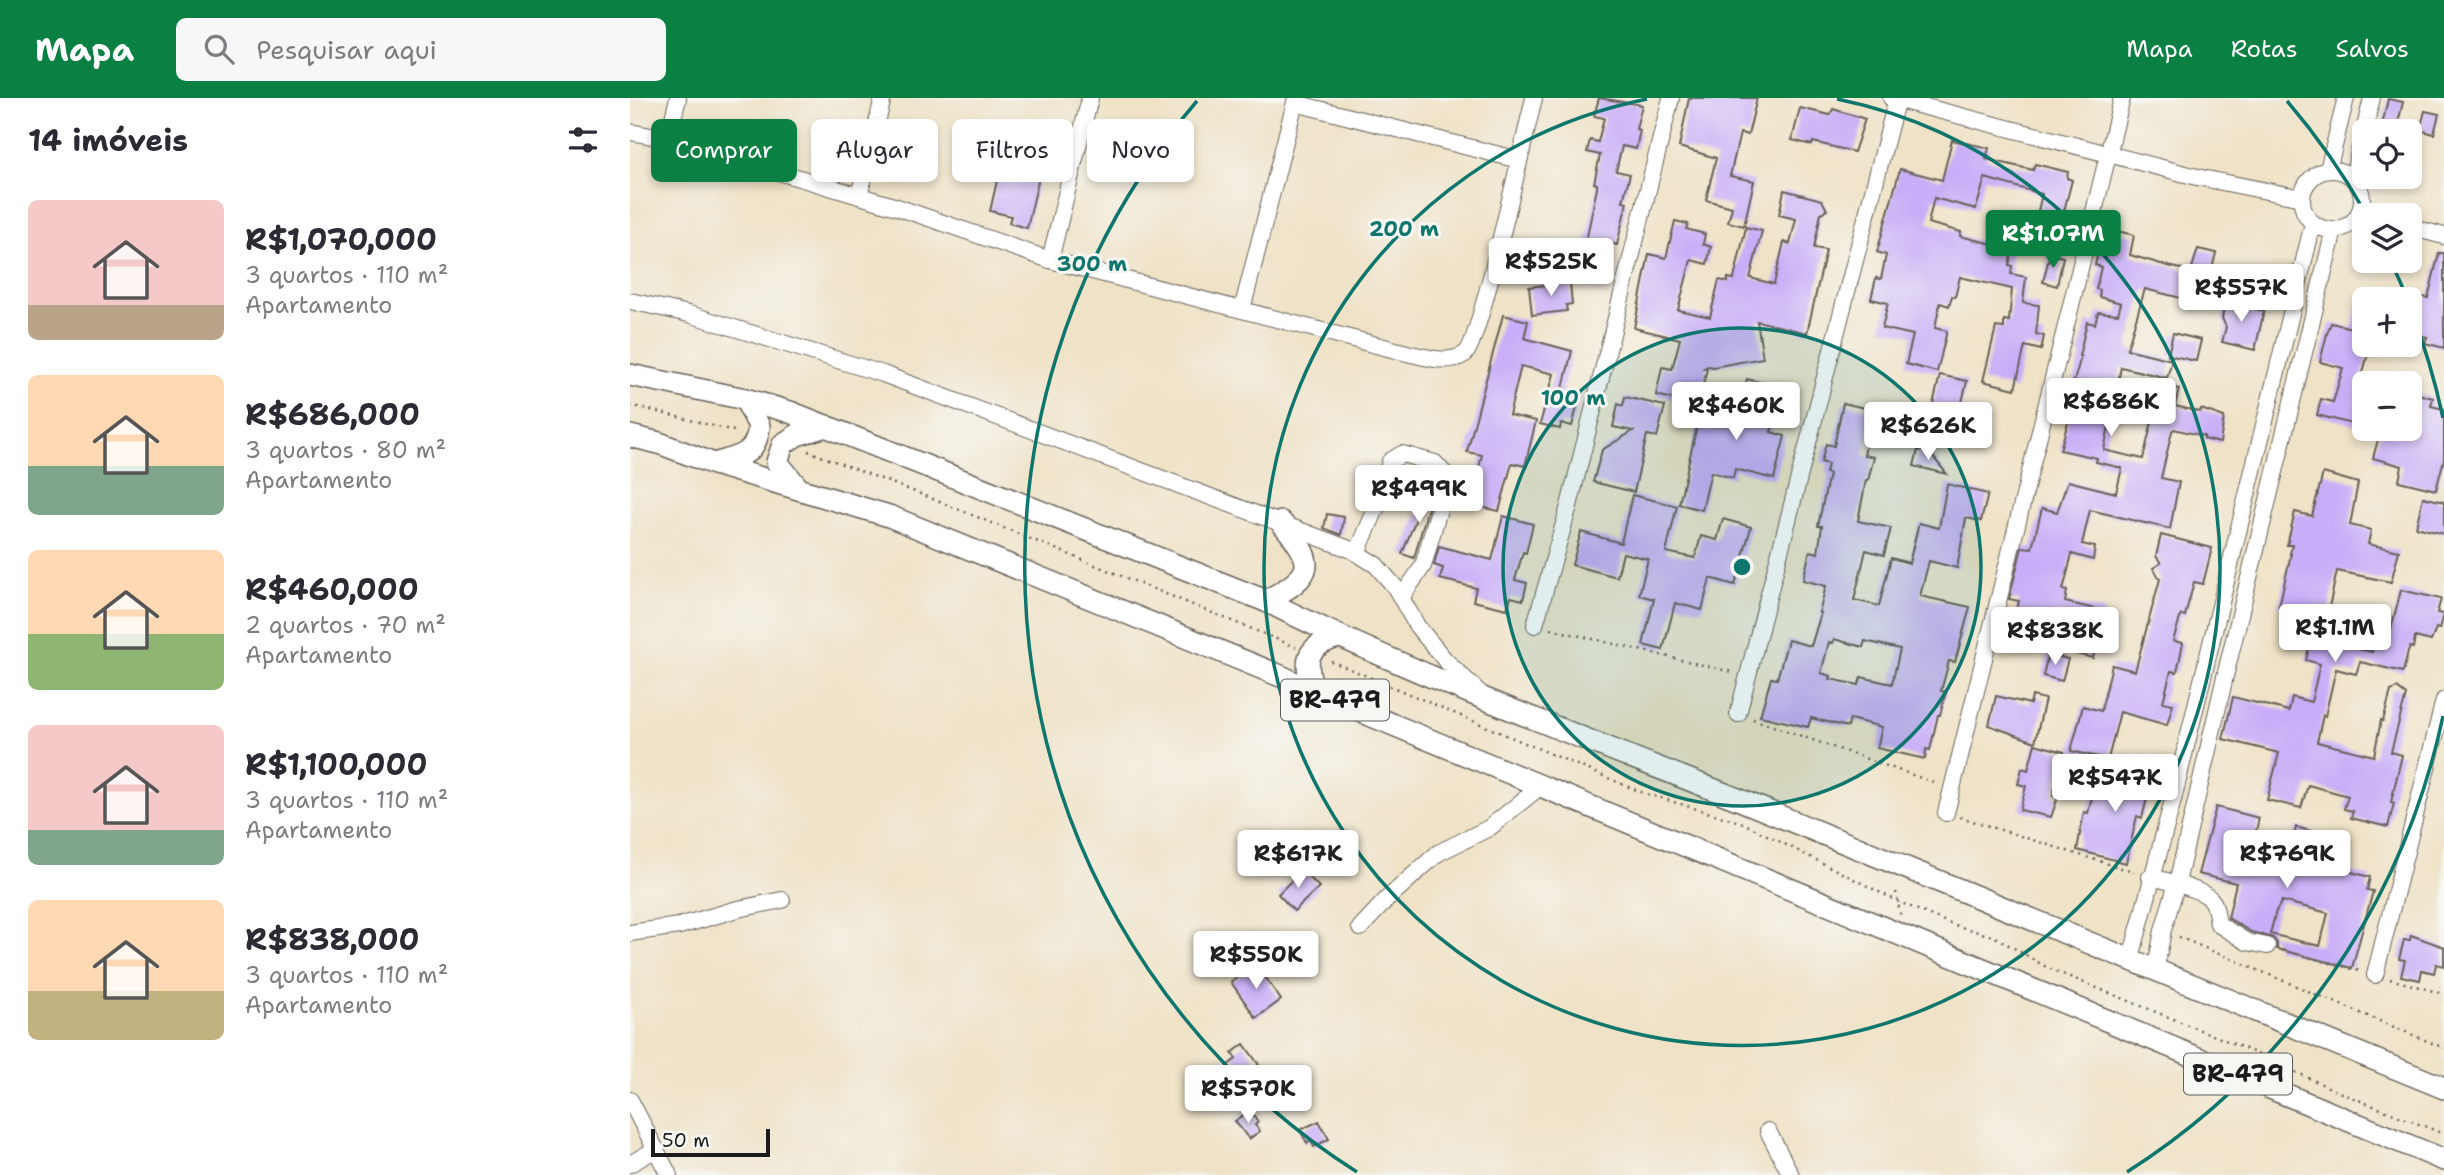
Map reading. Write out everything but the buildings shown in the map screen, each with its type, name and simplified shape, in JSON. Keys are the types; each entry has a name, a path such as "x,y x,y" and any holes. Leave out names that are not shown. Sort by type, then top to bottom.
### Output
{"main road":[{"path":"630,375 745,399 826,426 1266,601 1338,637 2156,968 2444,1088"},
{"path":"714,464 744,455 754,446 759,426 745,399"},
{"path":"799,489 777,462 783,444 797,435 826,426"},
{"name":"BR-479","path":"630,436 889,516 1271,671 1314,692 2444,1160"},
{"path":"1266,601 1301,579 1305,567 1305,554 1281,522"},
{"path":"1314,692 1308,666 1311,652 1321,642 1338,637"}],"street":[{"path":"672,119 678,98"},
{"path":"859,196 883,98"},
{"path":"1050,260 1090,98"},
{"path":"797,178 1050,260 1430,358 1449,359 1465,354 1470,348 1534,98"},
{"path":"1535,625 1569,506 1671,98"},
{"path":"1738,714 1895,98 2197,177 2302,198"},
{"path":"1946,813 2122,98"},
{"path":"2328,170 2346,98"},
{"path":"2367,119 2372,98"},
{"path":"1242,310 1295,100 1519,160"},
{"path":"630,132 651,136"},
{"path":"2352,176 2341,171 2328,170 2317,174 2308,182 2302,198 2305,212 2313,223 2323,228 2334,230 2352,222"},
{"path":"2130,958 2174,796 2313,223"},
{"path":"2156,968 2163,930 2177,883 2334,230"},
{"path":"2422,230 2444,236"},
{"path":"630,301 689,314 883,374 1281,522 1357,553 1376,565 1445,660 1484,697"},
{"path":"1357,553 1376,509 1390,461 1402,454 1435,463 1444,473 1445,488 1423,566 1401,598"},
{"path":"2233,554 2255,558"},
{"path":"2375,975 2444,700"},
{"path":"1360,928 1394,892 1438,853 1489,828 1542,785"},
{"path":"2150,877 2177,883 2210,898 2214,903 2218,924 2247,942 2267,946"},
{"path":"630,933 679,926 782,900"},
{"path":"2140,920 2163,930"},
{"path":"630,1100 669,1175"},
{"path":"1768,1131 1791,1175"},
{"path":"630,1164 656,1149"}],"path":[{"path":"630,405 758,437"},
{"path":"783,444 923,495 1311,652 1641,792 1743,823 1897,901 1951,924 1994,937 2048,968 2242,1047 2341,1093 2444,1134"},
{"path":"1535,625 1749,676"},
{"path":"1738,714 1951,789"},
{"path":"1946,813 2150,877"},
{"path":"2163,930 2444,1048"},
{"path":"2267,946 2444,994"}]}
